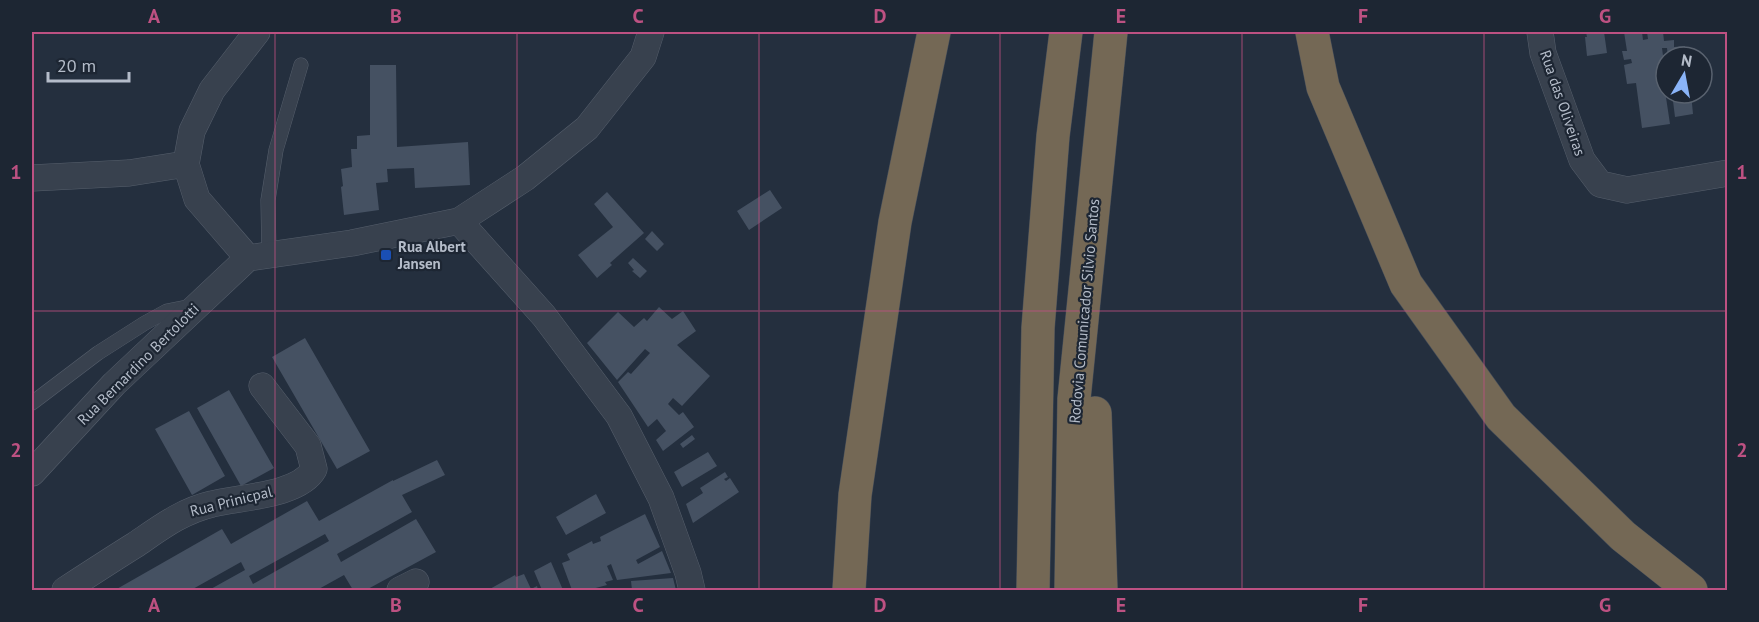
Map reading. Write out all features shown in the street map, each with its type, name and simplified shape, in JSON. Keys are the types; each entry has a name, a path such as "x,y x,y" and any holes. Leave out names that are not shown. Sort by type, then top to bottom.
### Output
{"highway":[{"path":"849,591 855,495 896,222 934,32"},
{"path":"1033,591 1038,328 1053,136 1066,32"},
{"name":"Rodovia Comunicador Silvio Santos","path":"1071,591 1074,399 1111,32"},
{"path":"1312,32 1323,87 1406,285 1501,417 1623,536 1691,591"},
{"path":"1089,235 1101,591"}],"street":[{"path":"257,32 212,90 192,131 186,164 197,200 258,257 352,243 459,221 525,178 587,128 643,57 651,32"},
{"name":"Rua das Oliveiras","path":"1540,32 1543,53 1582,160 1600,184 1627,190 1728,173"},
{"path":"32,178 129,173 186,164"},
{"path":"459,221 544,316 619,416 661,498 688,573 692,591"},
{"name":"Rua Bernardino Bertolotti","path":"32,473 114,384 199,304 258,257"},
{"name":"Rua Prinicpal","path":"65,591 182,513 212,504 260,495 295,485 309,477 314,469 308,446 262,386"}],"lane":[{"path":"258,257 276,150 301,65"},
{"path":"32,403 98,353 167,311 199,304"}],"building":[{"path":"1586,32 1604,32 1607,53 1587,56"},
{"path":"1624,32 1642,32 1643,40 1648,39 1647,32 1663,32 1664,41 1674,40 1674,45 1654,45 1654,105 1667,105 1670,124 1642,128 1636,83 1627,84 1624,65 1632,63 1631,59 1624,60 1622,51 1627,51"},
{"path":"370,65 396,65 397,147 468,142 470,185 415,188 414,168 387,169 388,182 376,183 379,210 344,215 341,169 352,167 351,149 357,149 357,136 370,135"},
{"path":"1674,105 1692,105 1693,114 1675,117"},
{"path":"770,190 782,208 749,230 737,211"},
{"path":"607,192 644,233 610,263 612,265 597,278 578,255 613,227 594,204"},
{"path":"652,231 664,244 657,251 645,239"},
{"path":"633,258 647,271 640,278 632,271 634,270 628,263"},
{"path":"659,307 672,319 683,311 696,331 677,345 710,376 682,406 673,398 668,404 679,415 683,412 694,427 663,451 656,440 666,431 657,419 648,427 618,382 628,372 631,374 650,353 645,349 617,380 587,343 618,312 634,327 644,318 647,321"},
{"path":"305,338 370,451 337,469 272,357"},
{"path":"229,390 274,468 241,486 197,408"},
{"path":"189,411 225,476 192,495 155,429"},
{"path":"692,435 695,439 683,448 680,444"},
{"path":"708,452 717,466 682,487 674,472"},
{"path":"437,460 445,475 402,495 412,512 337,554 341,562 416,519 436,552 366,590 353,590 344,575 317,590 209,590 245,570 241,562 191,590 115,590 222,529 231,544 307,501 319,521","holes":["325,534 329,541 253,584 249,576"]},
{"path":"725,472 728,477 724,479 726,481 730,478 739,492 693,523 686,504 703,493 700,488"},
{"path":"596,494 606,513 566,535 556,517"},
{"path":"645,514 660,547 636,560 638,564 662,551 671,573 617,580 611,564 607,566 613,580 605,582 607,585 588,590 572,590 562,563 570,560 567,554 592,541 593,544 601,541 600,537"},
{"path":"551,562 563,590 542,590 534,571"},
{"path":"524,574 531,589 537,586 538,590 488,590 515,575 516,577"},
{"path":"673,578 676,590 632,590 631,581"}],"place":[{"name":"Rua Albert Jansen","path":"386,255"}]}
